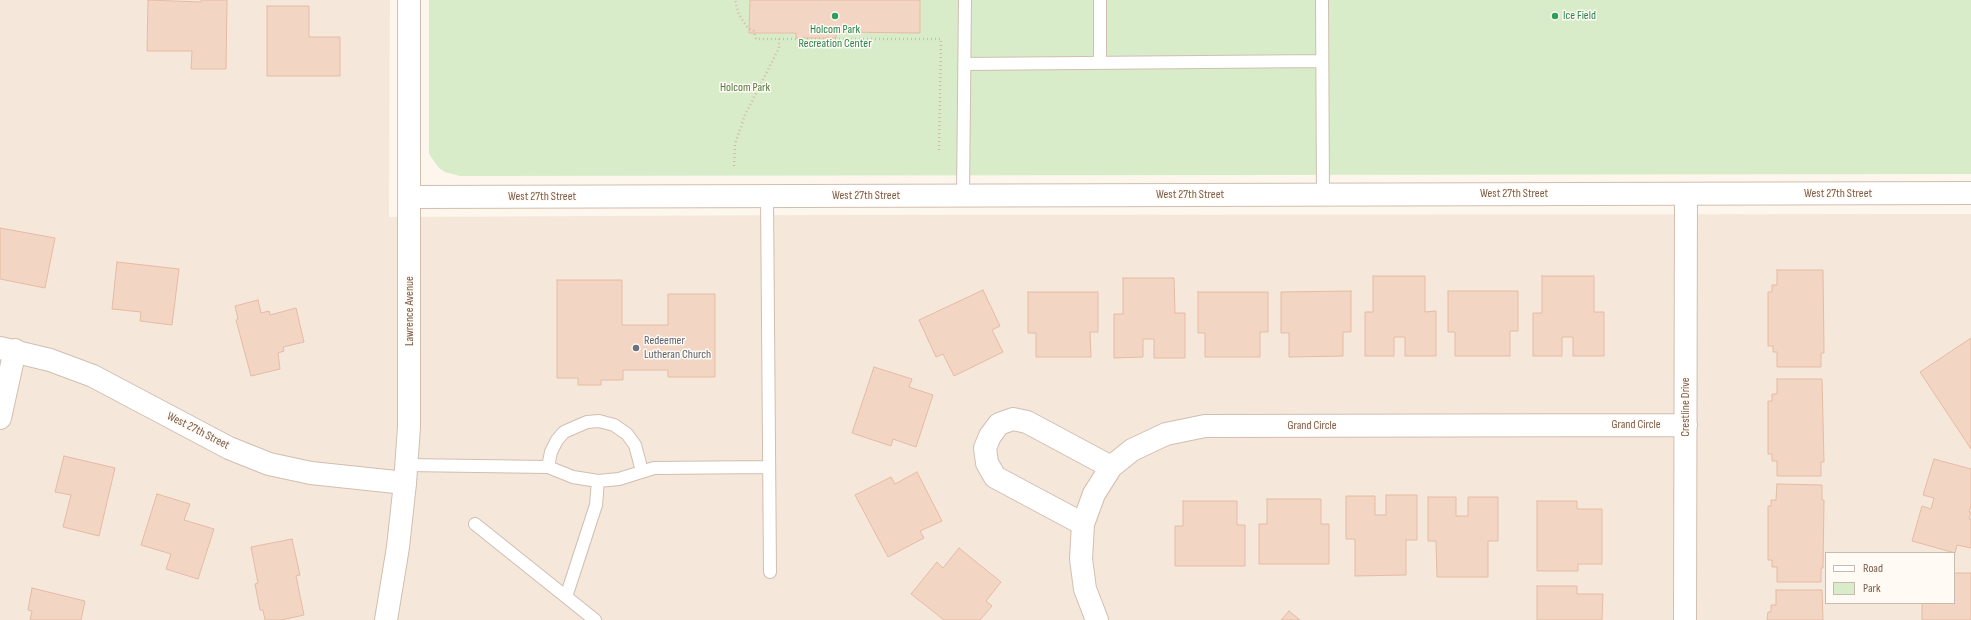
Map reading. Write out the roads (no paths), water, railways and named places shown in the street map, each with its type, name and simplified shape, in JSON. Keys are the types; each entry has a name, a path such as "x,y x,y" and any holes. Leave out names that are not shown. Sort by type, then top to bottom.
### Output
{"street":[{"name":"Lawrence Avenue","path":"386,620 398,547 406,474 410,359 409,0"},
{"name":"West 27th Street","path":"410,197 1971,193"},
{"name":"Crestline Drive","path":"1685,620 1686,194"},
{"name":"West 27th Street","path":"7,349 50,360 93,376 229,448 269,464 311,473 406,474"},
{"path":"0,418 7,349"},
{"path":"1084,524 995,477 987,463 985,448 990,436 999,424 1013,419 1027,422 1111,467"},
{"name":"Grand Circle","path":"1097,620 1085,589 1080,559 1084,524 1094,494 1111,467 1132,450 1166,434 1205,426 1686,425"}],"lane":[{"path":"963,196 965,0"},
{"path":"1100,0 1100,62"},
{"path":"1322,0 1323,195"},
{"path":"964,64 1322,60"},
{"path":"767,196 770,572"},
{"path":"548,467 551,452 557,440 564,432 587,422 599,422 614,425 627,434 635,445 642,471"},
{"path":"406,474 548,467 573,477 598,481 619,479 654,468 769,467"},
{"path":"566,596 596,505 598,481"},
{"path":"475,524 595,620"}],"place":[{"name":"Holcom Park Recreation Center","path":"835,16"},
{"name":"Ice Field","path":"1555,16"},
{"name":"Redeemer Lutheran Church","path":"636,348"}],"park label":[{"name":"Holcom Park","path":"745,88"}]}
